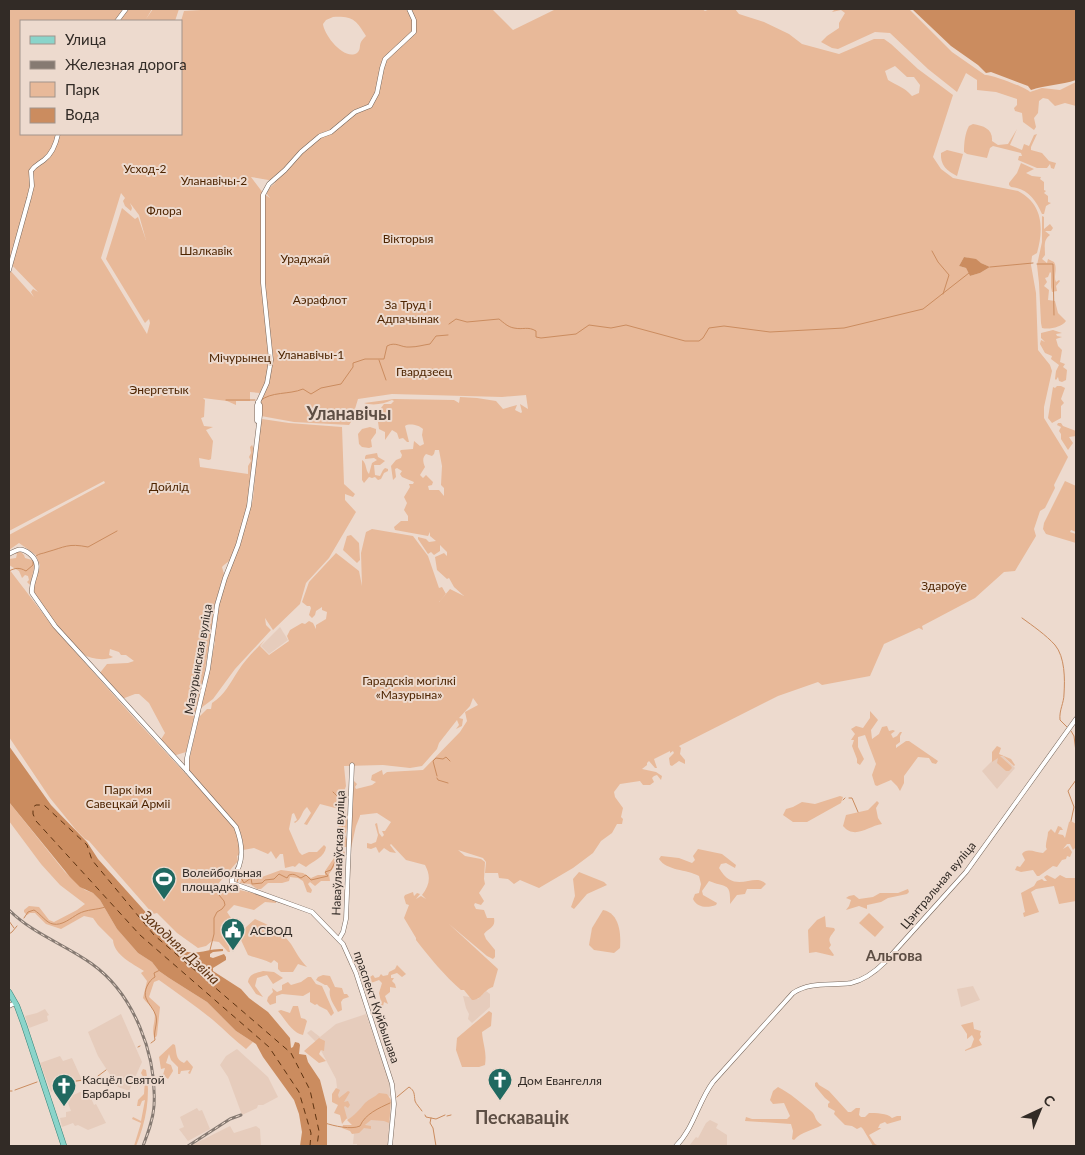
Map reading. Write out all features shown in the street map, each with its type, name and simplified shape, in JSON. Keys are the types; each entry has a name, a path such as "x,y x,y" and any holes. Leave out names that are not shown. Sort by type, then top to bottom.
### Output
{"main road":[{"path":"9,992 12,1004"},
{"path":"9,997 27,1032 62,1146"}],"street":[{"path":"118,20 126,9"},
{"name":"Мазурынская вуліца","path":"186,771 208,669 217,606 249,506 260,410 258,402 266,383 271,360 263,283 264,189 320,136 331,132 355,112 370,106 377,93 382,68 386,59 414,32 414,20 409,9"},
{"path":"9,270 32,186 31,171 37,163 47,158 56,146 58,135"},
{"path":"9,554 18,548 23,549 33,558 37,564 31,588 32,593 55,626 186,771"},
{"name":"Цэнтральная вуліца","path":"676,1146 687,1132 710,1086 761,1027 798,990 814,985 856,981 873,972 885,962 966,872 1076,719"},
{"path":"181,765 186,764"},
{"name":"Наваўланаўская вуліца","path":"339,939 346,919 352,765"},
{"name":"праспект Куйбышава","path":"186,771 236,827 240,838 242,858 238,870 232,878 233,884 312,912 339,939 350,956 392,1084 394,1104 390,1146"}],"shaded area":[{"path":"280,627 288,640 269,654 261,646"},
{"path":"1002,755 1015,768 997,789 982,771 994,759"},
{"path":"973,986 980,1000 961,1007 957,989"},
{"path":"486,991 490,994 490,1007 472,1023 468,1019 469,1014 463,996 478,999"},
{"path":"45,1009 49,1015 47,1016 48,1021 29,1028 25,1016"},
{"path":"121,1014 142,1062 129,1091 118,1087 98,1056 88,1032"},
{"path":"366,1014 389,1081 390,1096 345,1119 340,1114 336,1079 317,1043 307,1033 311,1030 320,1037 336,1024"},
{"path":"237,1049 268,1077 278,1097 263,1105 258,1105 257,1108 242,1115 228,1077 220,1065 226,1056"},
{"path":"60,1056 63,1061 72,1058 82,1080 51,1092 40,1063"},
{"path":"87,1089 94,1105 96,1104 106,1123 88,1130 78,1125 75,1126 73,1123 62,1127 60,1118 66,1117 66,1112 71,1111 68,1103 73,1095"},
{"path":"197,1108 199,1111 202,1110 210,1129 188,1141 179,1129 184,1127 180,1117"},
{"path":"390,1110 388,1146 357,1146 357,1144 353,1144 354,1133 361,1130 373,1117"},
{"path":"710,1120 718,1124 716,1128 727,1135 727,1146 689,1146 696,1137 698,1138 706,1123"},
{"path":"230,1126 234,1133 256,1126 260,1129 261,1146 190,1146"}],"green space":[{"path":"9,9 152,9 146,19 153,9 179,9 175,20 20,20 20,135 182,135 181,20 184,11 218,9 492,9 513,30 556,9 702,9 705,11 710,9 735,9 739,14 764,22 789,34 802,44 839,54 874,39 884,39 918,69 953,95 933,157 941,169 953,178 1018,191 1032,203 1040,218 1039,244 1037,253 1032,256 1031,265 1036,293 1038,350 1050,365 1052,371 1044,407 1044,418 1068,457 1045,508 1040,511 1034,529 1036,536 1015,571 1004,572 975,598 922,626 923,630 919,628 884,644 870,676 822,685 818,682 778,696 679,746 681,748 680,754 685,760 685,764 679,761 672,766 670,765 669,758 674,753 673,751 654,759 657,768 649,761 642,769 656,772 662,776 661,780 657,775 652,778 654,782 650,785 643,785 640,781 620,784 614,792 615,797 623,808 622,824 617,824 612,833 601,841 593,853 573,868 539,888 520,880 514,884 508,879 499,878 498,873 485,873 486,862 483,858 458,850 465,856 481,859 485,862 484,879 485,884 479,893 484,901 481,905 475,903 474,905 476,909 484,910 487,918 494,918 493,926 484,934 495,950 495,957 493,959 449,924 498,969 493,987 475,1000 472,1000 432,960 416,940 404,918 409,905 406,904 405,895 413,892 414,896 417,893 420,894 416,899 421,896 426,899 422,895 427,888 429,880 425,865 406,860 391,844 396,853 384,848 379,853 376,847 367,848 367,843 376,842 378,835 375,824 377,823 382,837 384,835 382,831 385,831 391,822 377,813 360,815 351,848 349,847 354,781 357,784 356,789 372,785 376,782 371,780 372,775 382,770 383,775 387,772 423,770 460,732 467,721 465,712 478,705 473,698 470,706 459,718 463,719 462,726 456,729 459,725 457,720 439,743 437,749 422,766 410,768 383,765 344,766 346,786 342,798 346,796 347,830 345,835 348,841 347,847 340,843 338,823 341,821 343,807 340,804 339,809 320,804 307,825 304,824 311,813 307,807 295,823 297,820 294,813 292,814 289,829 302,855 309,852 317,852 324,845 326,847 321,856 306,867 299,863 295,867 285,868 283,854 280,854 276,859 271,851 268,854 254,848 243,850 242,838 238,827 190,774 188,765 199,717 207,709 211,709 212,703 224,693 254,651 265,640 260,646 269,655 289,641 287,636 290,630 309,621 313,623 316,629 316,625 326,619 327,612 322,610 322,607 316,611 312,618 309,615 310,606 302,602 309,582 336,553 359,571 362,586 361,553 366,532 372,529 413,536 428,556 439,588 442,587 446,594 450,589 464,596 454,587 449,578 447,579 437,570 435,557 444,553 447,556 447,552 440,545 440,551 434,555 431,552 428,554 418,539 418,537 429,542 436,541 430,536 430,532 428,536 395,530 394,527 401,521 408,521 408,516 404,510 407,503 404,497 410,487 409,484 414,482 402,477 400,474 402,471 397,468 395,469 396,477 393,480 391,466 396,460 401,458 401,450 413,449 414,441 420,446 424,444 423,429 414,425 405,426 409,442 403,438 399,439 397,433 392,430 385,440 385,432 379,429 378,422 383,418 381,408 384,404 391,404 394,401 375,404 364,403 394,399 454,400 459,403 460,397 477,398 496,401 503,409 517,405 515,410 521,413 520,404 528,409 526,395 502,397 392,394 358,399 349,425 294,422 261,416 260,399 269,383 272,360 264,283 264,194 270,198 267,190 275,183 274,181 251,177 263,193 263,283 270,360 266,382 260,393 250,392 250,401 236,401 236,405 227,401 203,398 205,400 204,417 201,418 204,426 213,427 206,430 213,441 211,459 199,458 200,467 248,474 248,466 251,461 249,457 251,453 250,447 252,445 254,449 252,476 246,520 242,534 231,559 222,567 224,574 215,604 204,677 186,752 173,756 160,741 165,733 149,703 139,694 122,699 99,674 107,664 134,661 126,655 121,655 119,652 110,649 109,655 113,657 106,659 98,659 83,654 56,624 42,606 33,590 40,566 36,555 19,543 9,550 9,535 105,483 104,481 9,531 9,269 34,297 31,292 33,289 38,292 9,262","holes":["333,17 350,18 366,36 361,42 357,53 352,55 346,53 331,40 323,24 326,20","895,66 907,77 914,77 920,85 919,93 912,96 903,88 888,80 885,71","121,193 125,198 123,201 125,206 131,211 130,203 139,215 146,240 138,217 135,219 122,208 106,259 145,323 149,319 150,323 147,334 101,258","964,257 990,267 970,276 966,268 959,266","435,450 439,450 442,466 441,485 444,488 444,496 439,490 429,490 428,486 432,485 433,482 426,475 423,478 420,475 425,467 423,460 426,454 432,456"]},
{"path":"835,9 909,9 952,52 985,75 1009,82 1030,92 1042,88 1060,90 1076,82 1076,106 1065,103 1055,106 1048,99 1043,98 1039,101 1038,113 1034,118 1036,127 1034,130 1023,122 1022,113 1015,111 1017,99 996,92 977,90 977,80 966,73 957,92 928,69 890,33 875,32 838,49 821,42 839,28 839,23 845,13 841,10 832,12"},
{"path":"973,124 987,129 991,134 992,141 998,145 1008,144 1017,129 1010,145 1022,150 1024,144 1029,146 1034,135 1037,134 1031,150 1042,153 1049,161 1056,163 1054,169 1051,168 1050,164 1047,168 1037,168 1018,160 1019,156 1022,156 1021,153 993,146 990,148 987,158 967,154 964,152 966,135 969,126"},
{"path":"947,150 963,154 957,176 947,170 943,164 941,153"},
{"path":"1021,163 1034,169 1026,173 1041,177 1040,179 1044,182 1044,190 1046,191 1044,193 1048,196 1048,202 1051,203 1046,206 1044,214 1042,214 1037,204 1026,192 1009,185"},
{"path":"1042,216 1044,217 1044,229 1050,224 1053,228 1051,231 1045,231 1050,235 1045,241 1045,255 1042,259 1047,263 1048,259 1054,262 1056,267 1055,280 1056,282 1060,281 1056,286 1057,291 1052,292 1050,272 1048,277 1045,278 1047,282 1044,286 1049,290 1048,300 1055,301 1058,313 1066,321 1055,328 1048,329 1042,328 1041,323 1037,265 1042,242"},
{"path":"1053,330 1062,333 1056,334 1062,337 1056,339 1058,346 1062,350 1060,362 1065,364 1063,367 1067,370 1066,380 1062,382 1059,381 1058,377 1055,379 1059,365 1051,359 1052,356 1045,353 1040,344 1041,340 1045,342 1041,338 1041,333"},
{"path":"1053,387 1065,388 1061,399 1064,403 1061,406 1061,418 1052,423 1048,418"},
{"path":"262,419 342,427 344,484 355,494 353,497 345,494 345,500 356,512 329,558 306,583 300,604 273,630 265,618 266,625 271,630 235,669 213,699 201,708 215,642 213,637 222,590 241,542 253,499 260,421"},
{"path":"1058,423 1076,431 1076,436 1069,437 1073,443 1068,450 1061,439 1059,431 1061,427 1057,425"},
{"path":"370,427 376,429 376,433 371,440 372,447 362,447 359,444 358,434 362,429"},
{"path":"377,453 378,457 385,461 380,465 374,465 375,475 380,476 385,468 388,471 384,473 381,479 369,477 364,483 362,480 362,460 369,474 372,463 377,460 374,458 365,459 365,457 366,455"},
{"path":"1065,481 1076,486 1076,532 1071,530 1070,532 1076,534 1076,543 1046,534 1043,529 1044,523"},
{"path":"351,535 359,543 360,560 357,563 343,550 347,536"},
{"path":"19,550 25,558 32,560 35,565 30,585 27,582 29,580 28,576 25,575 22,578 19,571 9,565 9,559 16,558 17,554 13,553"},
{"name":"Парк імя Савецкай Арміі","path":"9,569 54,628 233,825 239,840 240,854 237,856 238,861 217,885 253,893 276,901 276,903 265,902 254,910 234,905 227,912 232,923 226,934 230,952 219,942 212,941 206,946 198,948 177,933 157,913 153,914 89,841 76,830 50,798 9,737"},
{"path":"870,711 878,720 871,730 872,739 879,734 882,727 887,726 889,731 895,731 891,734 893,738 902,732 900,742 896,745 896,748 909,741 938,761 936,764 932,763 929,758 918,757 904,776 904,783 900,791 891,780 877,786 875,785 872,775 876,764 865,735 858,737 858,747 864,759 860,765 857,763 852,746 854,740 851,740 855,734 851,729 856,726 863,728 870,718"},
{"path":"997,746 1001,748 999,754 1011,759 1015,765 1003,756 1000,756 1011,766 1012,768 1009,771 1006,771 997,763 998,758 992,762 992,752"},
{"path":"840,796 843,797 841,803 807,822 793,822 783,815 786,809 802,802 815,804"},
{"path":"877,801 879,803 876,808 878,818 882,824 857,832 852,832 843,826 846,815 868,810"},
{"path":"9,802 65,872 85,890 93,893 100,900 117,929 138,953 152,962 159,971 207,1002 236,1031 253,1042 246,1049 207,1015 159,980 154,982 149,997 160,1007 157,1035 154,1037 154,1011 143,998 147,981 141,973 144,971 120,954 113,940 93,918 84,916 61,929 46,924 35,913 27,915 24,912 29,906 39,907 49,920 54,922 85,904 60,885 41,864 9,821"},
{"path":"1071,821 1076,824 1076,847 1073,850 1070,844 1067,844 1063,849 1068,846 1072,852 1070,857 1067,856 1057,867 1053,866 1039,876 1033,870 1021,872 1015,870 1025,860 1022,854 1024,852 1043,853 1047,849 1048,832 1051,829 1055,833 1058,826 1061,827 1063,830 1060,830 1058,834 1063,835 1065,838 1069,822"},
{"path":"698,849 722,854 736,865 735,868 726,863 721,864 719,868 731,880 738,882 756,880 766,884 761,889 747,889 745,894 737,895 730,904 730,892 728,889 709,881 702,891 703,895 717,903 710,907 700,906 693,899 695,894 699,893 701,884 699,876 667,866 659,859 661,856 679,858 692,863 695,860 693,856"},
{"path":"336,855 339,856 340,862 336,864 329,874 330,881 321,881 315,886 310,882 308,884 312,890 311,893 307,892 303,881 298,878 290,877 289,881 282,883 268,883 261,889 257,889 250,884 240,883 244,870 252,873 254,876 259,872 262,877 281,870 303,873 311,878 325,875 325,871"},
{"path":"579,872 607,885 587,894 574,909 571,907 575,896 573,879"},
{"path":"1047,875 1055,879 1060,875 1066,878 1076,878 1076,901 1059,904 1054,886 1036,889 1031,892 1039,912 1024,917 1023,913 1025,912 1021,893 1034,886 1037,881 1042,879 1047,881 1044,877"},
{"path":"908,889 909,892 907,894 867,905 867,909 859,906 846,910 851,900 846,898 849,896 854,895 859,899 873,897 880,893 898,893"},
{"path":"603,910 613,915 618,925 620,948 614,953 594,950 589,945 592,928"},
{"path":"869,913 884,927 875,937 859,923"},
{"path":"825,916 826,927 834,928 835,930 829,939 831,945 829,948 833,956 816,952 809,953 808,930 817,920"},
{"path":"255,919 283,935 307,967 298,964 293,972 281,972 278,969 278,963 274,960 271,963 248,955 241,940 245,928"},
{"path":"397,965 406,974 402,977 397,973 391,975 391,978 394,978 392,981 396,988 390,987 390,992 385,996 388,1004 384,1002 383,1006 380,1005 378,1008 374,1008 373,1006 381,1002 379,993 382,983 379,980 371,983 369,981 370,977 373,975 375,978 379,977 381,974 383,976 388,975"},
{"path":"263,971 274,972 283,978 273,984 267,975 257,978 255,986 263,997 256,994 248,982 255,973"},
{"path":"323,975 330,976 335,987 342,988 344,994 347,994 349,997 343,999 341,1002 342,1010 338,1012 333,1004 330,989 327,985 316,980"},
{"path":"311,977 316,984 322,986 334,1013 331,1016 327,1010 310,1002 310,992 303,996 282,994 276,996 276,1003 270,1005 267,1001 273,992 272,988 277,992 282,990 282,985 288,982 291,985 301,982"},
{"path":"293,1006 298,1006 301,1018 307,1021 303,1035 292,1029 278,1011 290,1013"},
{"path":"489,1011 492,1013 491,1026 482,1032 485,1065 462,1067 456,1050 457,1038"},
{"path":"973,1022 974,1029 981,1031 979,1040 982,1045 965,1051 971,1047 974,1039 972,1035 967,1039 967,1034 961,1025"},
{"path":"319,1038 325,1041 324,1051 321,1050 319,1054 326,1061 319,1063 304,1051"},
{"path":"173,1044 175,1045 179,1060 184,1063 187,1060 193,1067 190,1074 188,1073 190,1070 181,1071 178,1074 178,1067 171,1060 169,1054 166,1063 171,1065 173,1071 168,1079 163,1075 165,1068 161,1069 159,1057"},
{"path":"143,1069 146,1070 148,1089 147,1109 140,1137 136,1146 134,1146 141,1123 132,1119 133,1117 141,1121 145,1100 142,1101 140,1106 137,1106 138,1100 144,1094 145,1080 141,1073"},
{"path":"817,1082 829,1091 848,1112 860,1108 859,1115 861,1117 865,1117 869,1113 878,1113 892,1118 901,1116 901,1120 880,1124 878,1128 880,1129 869,1135 875,1144 879,1146 873,1146 861,1127 857,1129 845,1125 834,1114 835,1111 828,1107 830,1102 815,1086"},
{"path":"778,1087 811,1111 822,1125 794,1140 792,1139 793,1131 791,1124 745,1121 746,1117 752,1119 787,1119 790,1116 784,1103 773,1104 770,1100 773,1091"},
{"path":"336,1088 340,1090 339,1098 348,1091 350,1092 344,1102 348,1101 350,1105 348,1108 344,1107 347,1118 342,1124 340,1115 334,1113 338,1105 332,1102 332,1094"},
{"path":"379,1093 387,1094 391,1100 389,1127 389,1123 384,1121 371,1120 365,1125 371,1126 371,1129 364,1128 359,1133 352,1134 350,1131 342,1128 343,1125 352,1125 347,1120"}],"water":[{"path":"912,9 1076,9 1076,80 1031,90 1028,86 991,72 986,73 951,46"},
{"path":"964,257 976,259 990,267 970,276 966,268 959,266"},
{"path":"9,746 51,805 87,842 98,859 178,948 189,952 223,949 223,951 210,954 210,957 213,958 224,954 226,957 226,960 213,968 213,971 241,989 249,998 268,1012 290,1038 291,1048 295,1042 299,1043 299,1054 306,1055 308,1062 320,1080 327,1107 327,1146 300,1146 302,1132 294,1100 263,1057 256,1044 236,1031 207,1002 159,971 152,962 138,953 117,929 100,900 93,893 80,887 70,877 9,802"}],"waterway":[{"path":"932,251 949,275 943,294"},
{"path":"990,267 1033,263"},
{"path":"1037,264 1053,264 1054,315"},
{"path":"449,324 456,319 467,322 499,319 512,327 528,328 536,331 536,337 541,338 576,334 589,325 611,328 626,325 685,341 699,341 709,328 724,326 770,332 844,328 923,309 969,273"},
{"path":"260,401 275,394 303,389 311,394 321,388 341,384 353,367 353,363 365,359 384,359 387,346 393,344 407,347 420,346 430,344 436,336 448,335"},
{"path":"379,360 386,380"},
{"path":"226,400 255,400"},
{"path":"36,556 67,546 88,547 117,531"},
{"path":"9,571 17,568 26,571 33,565 33,560"},
{"path":"1022,618 1051,641 1061,656 1064,668 1064,697 1060,720 1068,728"},
{"path":"1071,731 1074,736 1076,752"},
{"path":"437,776 433,761 436,758 443,759 446,757 450,761"},
{"path":"437,778 448,783"},
{"path":"1071,821 1074,807 1068,791 1076,780"},
{"path":"237,882 241,878 244,883 251,878 252,884 262,883 265,880 274,879 279,874 287,878 291,874 301,878 306,875 311,880 328,876 325,872 331,870 337,858 342,855 344,856 341,843 344,841 342,836 344,810 342,801 333,792"},
{"path":"849,798 852,798 858,812"},
{"path":"210,950 214,934 214,918 217,912 225,905 219,895 232,886"},
{"path":"24,918 28,912 34,910 48,922 60,924 81,912 105,907"},
{"path":"9,921 14,928"},
{"path":"9,934 17,926"},
{"path":"151,1043 155,1040 156,1019 145,992 149,983 155,977 154,973 160,970"},
{"path":"98,1076 106,1070"},
{"path":"76,1081 94,1079"},
{"path":"15,1090 37,1082"},
{"path":"397,1097 409,1087 413,1091 416,1102 422,1111"},
{"path":"325,1123 347,1128 360,1126 369,1115 390,1103"},
{"path":"425,1115 426,1117 436,1119 445,1115"},
{"path":"447,1116 451,1115"},
{"path":"431,1118 430,1123 433,1128 436,1146"}],"ferry route":[{"path":"310,1146 311,1133 299,1092 269,1047 140,935 36,821 33,807 44,805 87,845 92,860 154,935 291,1053 310,1090 319,1131 317,1146"}],"railway":[{"path":"9,910 28,926 92,964 107,977 131,1009 147,1047 154,1086 153,1116 143,1146"},
{"path":"188,1146 230,1119 241,1115"}],"place":[{"name":"Волейбольная площадка","path":"164,900"},
{"name":"АСВОД","path":"233,951"},
{"name":"Дом Евангелля","path":"500,1101"},
{"name":"Касцёл Святой Барбары","path":"64,1107"}],"district":[{"name":"Уланавічы","path":"349,413"},
{"name":"Альгова","path":"894,955"},
{"name":"Пескавацік","path":"522,1117"}],"park label":[{"name":"Усход-2","path":"145,168"},
{"name":"Уланавічы-2","path":"214,180"},
{"name":"Флора","path":"164,210"},
{"name":"Вікторыя","path":"408,238"},
{"name":"Шалкавік","path":"206,250"},
{"name":"Ураджай","path":"305,258"},
{"name":"Аэрафлот","path":"320,299"},
{"name":"За Труд і Адпачынак","path":"408,311"},
{"name":"Уланавічы-1","path":"311,354"},
{"name":"Мічурынец","path":"240,357"},
{"name":"Гвардзеец","path":"424,371"},
{"name":"Энергетык","path":"159,389"},
{"name":"Дойлід","path":"169,486"},
{"name":"Здароўе","path":"944,585"},
{"name":"Гарадскія могілкі «Мазурына»","path":"409,687"}],"water label":[{"name":"Заходняя Дзвіна","path":"181,947"}]}
